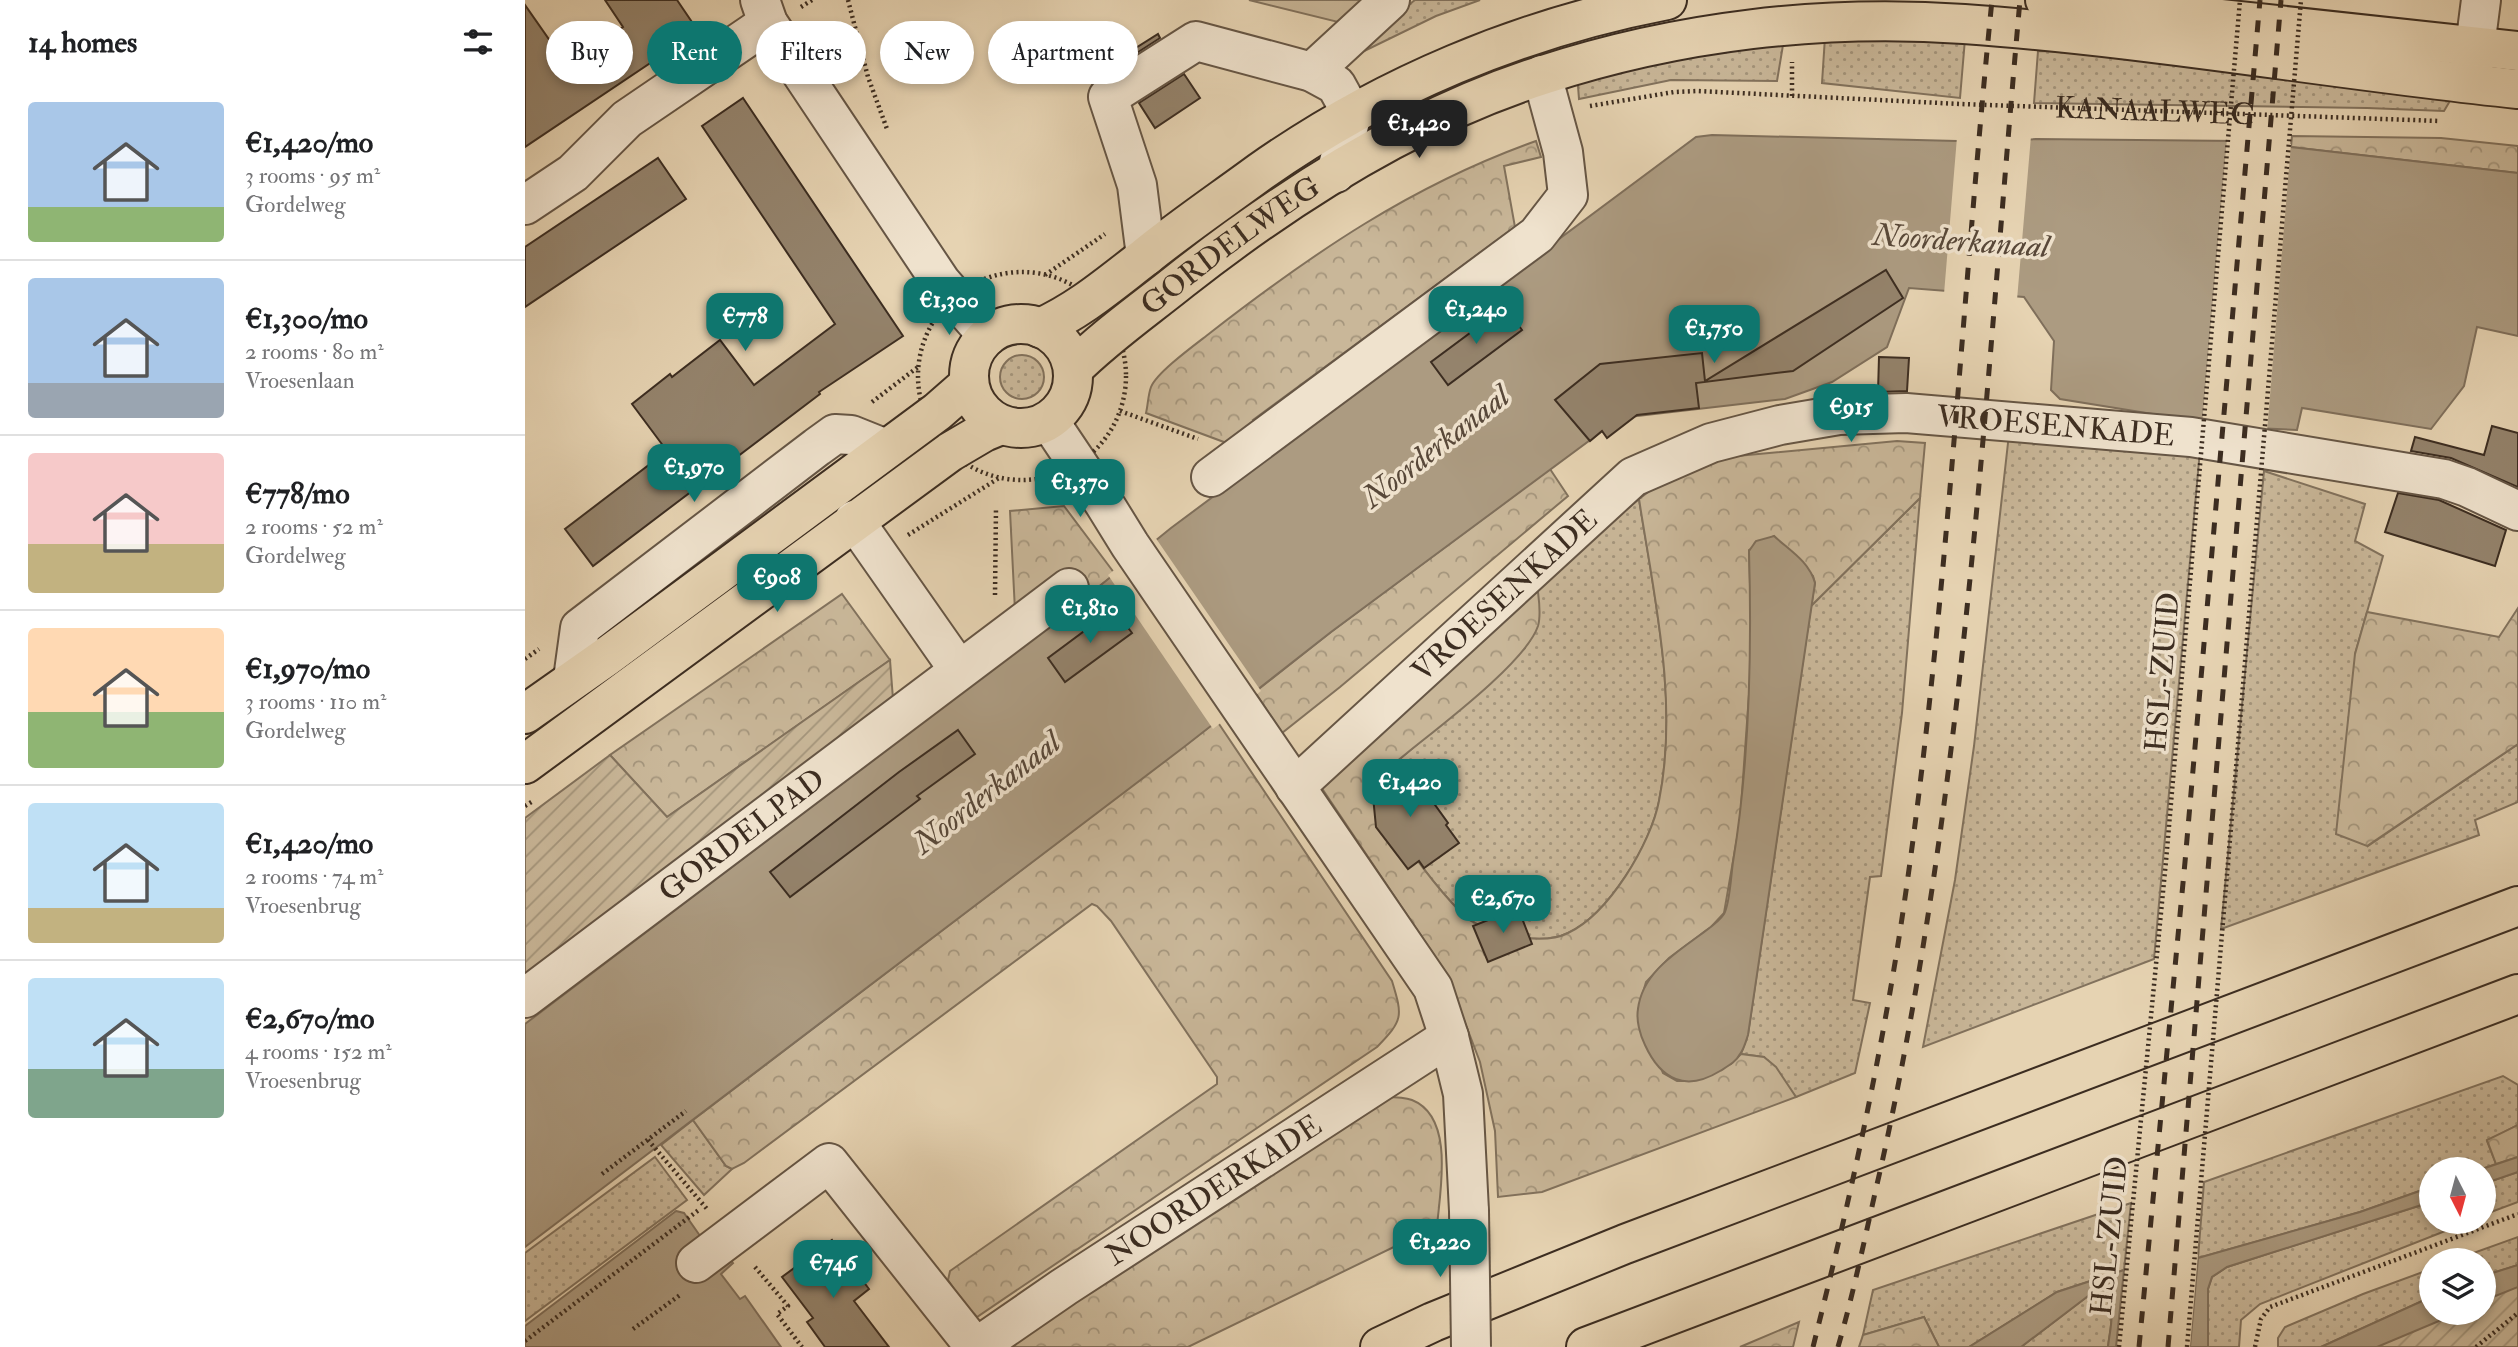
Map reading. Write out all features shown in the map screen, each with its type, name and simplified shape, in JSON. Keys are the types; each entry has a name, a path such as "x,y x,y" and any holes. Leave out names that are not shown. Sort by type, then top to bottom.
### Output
{"main road":[{"name":"GORDELWEG","path":"1040,328 1082,306 1260,172 1352,114 1420,79 1494,48 1578,19 1667,0"},
{"path":"2045,0 2518,51"},
{"name":"GORDELWEG","path":"1073,369 1131,319 1228,244 1299,195 1428,122 1542,75 1614,54 1798,12"},
{"name":"KANAALWEG","path":"1798,12 1963,24 2236,52 2518,89"},
{"path":"1022,323 1040,328 1056,337 1067,351 1074,378 1069,398 1049,421 1030,428 1001,425 980,409 969,384 972,358 981,342 1004,327 1022,323"},
{"path":"525,714 956,397 969,384"},
{"path":"527,759 854,520 958,447 1001,425"},
{"path":"1380,1347 1433,1322 1625,1244 2518,906"},
{"path":"1586,1347 2518,994"}],"street":[{"path":"1312,72 1389,0"},
{"path":"2470,84 2481,0"},
{"path":"525,205 573,173 627,119 764,11 941,282 988,336"},
{"path":"1146,256 1137,185 1108,97 1196,41 1312,72 1336,85 1352,114 1336,173"},
{"path":"1225,466 1537,234 1568,195 1563,152 1542,75"},
{"name":"VROESENKADE","path":"1295,787 1633,477 1711,443 1780,425 1839,415 1906,413 2191,437 2444,479 2518,511"},
{"path":"1049,421 1130,545 1433,988 1450,1037 1464,1094 1471,1347"},
{"path":"573,679 580,628 835,434 851,435 886,449"},
{"path":"854,520 959,670"},
{"name":"GORDELPAD","path":"525,998 1069,588"},
{"name":"NOORDERKADE","path":"976,1347 1450,1037"},
{"path":"696,1263 829,1163 976,1347"}],"path":[{"path":"848,0 877,107 890,134"},
{"name":"HSL-ZUID","path":"2119,1347 2170,821 2241,0"},
{"path":"2187,1347 2301,0"},
{"name":"KANAALWEG","path":"1553,113 1631,97 1674,92 2451,122"},
{"path":"977,272 982,281 1020,272 1045,275"},
{"name":"GORDELWEG","path":"1120,411 1126,369 1134,363"},
{"path":"835,434 847,420 918,366"},
{"path":"1078,463 1100,446 1120,411 1225,466"},
{"path":"965,499 999,478 1020,480"},
{"path":"995,643 996,508"},
{"path":"602,1174 686,1111"},
{"path":"648,1140 658,1152"},
{"path":"525,1341 704,1206"},
{"path":"2255,1347 2261,1319 2270,1307 2518,1214"},
{"path":"2476,1347 2518,1313"}],"green space":[{"path":"1249,0 1367,0 1342,23"},
{"path":"1415,0 1480,0 1436,16 1354,56 1336,61"},
{"path":"1825,37 1965,39 1960,98 1822,83"},
{"path":"1784,39 1777,81 1671,80 1579,99 1577,73"},
{"path":"2038,51 2075,52 2454,94 2444,111 2034,103"},
{"path":"2292,136 2441,138 2518,146 2518,173 2291,147"},
{"path":"1536,141 1541,157 1504,166 1515,227 1253,420 1257,426 1232,445 1146,413 1151,387 1177,358 1287,275 1406,200 1447,178"},
{"path":"1022,355 1037,362 1044,377 1037,392 1022,399 1007,392 1000,377 1007,362"},
{"path":"2009,434 2200,450 2154,959 1923,1047 1955,880 1974,746"},
{"path":"1897,441 1925,443 1920,498 1811,606 1815,583 1813,576 1774,536 1749,550 1752,652 1740,821 1724,913 1711,927 1669,958 1646,982 1638,1010 1663,1073 1677,1081 1692,1081 1731,1064 1741,1054 1764,1057 1776,1067 1796,1097 1542,1192 1498,1197 1495,1131 1480,1062 1446,973 1315,778 1537,583 1539,621 1530,641 1480,693 1386,770 1370,791 1430,877 1468,919 1493,931 1532,939 1557,937 1568,933 1598,910 1626,876 1647,837 1659,801 1664,764 1665,688 1657,611 1639,499 1668,477 1726,457"},
{"path":"1550,469 1568,496 1282,733 1255,692"},
{"path":"2264,471 2365,504 2355,541 2383,556 2355,654 2368,846 2518,744 2518,802 2475,820 2479,835 2221,929"},
{"path":"1920,498 1902,713 1881,876 1870,877 1853,1000 1870,1003 1855,1073 1796,1097 1764,1057 1741,1054 1748,1034 1811,606"},
{"path":"1639,499 1657,611 1665,688 1664,764 1654,818 1638,856 1626,876 1613,894 1583,924 1568,933 1545,939 1493,931 1466,918 1441,890 1370,792 1372,786 1390,767 1484,689 1525,648 1537,583"},
{"path":"1064,506 1115,574 1017,651 1010,511"},
{"path":"842,594 890,660 667,817 610,755"},
{"path":"2518,608 2518,744 2367,846 2336,834 2355,654 2367,612 2499,637"},
{"path":"890,660 893,699 525,976 525,818 610,755 667,817"},
{"path":"1217,721 1392,981 1398,1003 1398,1017 1392,1030 1377,1047 974,1319 948,1280 950,1271 1217,1084 1217,1077 1111,921 1097,906 1092,904 744,1163 732,1169 726,1166 693,1120"},
{"path":"2503,1076 2518,1085 2518,1125 2487,1141 2493,1157 2419,1157 2419,1191 2360,1212 2198,1258 2204,1182"},
{"path":"1385,1097 1412,1100 1426,1109 1434,1122 1440,1138 1442,1156 1437,1226 1188,1347 1006,1347"},
{"path":"693,1120 726,1166 732,1169 704,1195 661,1145"},
{"path":"2518,1125 2518,1157 2496,1164 2496,1157 2493,1157 2487,1140"},
{"path":"655,1157 687,1200 525,1321 525,1253"},
{"path":"2518,1172 2518,1202 2496,1210 2496,1180"},
{"path":"2131,1203 2124,1270 2057,1292 1969,1347 1939,1347 1924,1317 1863,1335 1873,1290"},
{"path":"2419,1206 2419,1234 2438,1234 2260,1304 2241,1320 2239,1347 2208,1347 2208,1289 2212,1277 2227,1267"},
{"path":"2518,1237 2518,1265 2496,1272 2496,1248 2487,1248"},
{"path":"2419,1273 2419,1302 2321,1347 2278,1347 2278,1338 2285,1327"},
{"path":"2518,1276 2518,1347 2342,1347 2419,1317 2419,1325 2496,1325 2496,1284"},
{"path":"2092,1293 2107,1300 2110,1306 2112,1314 2108,1347 2021,1347"},
{"path":"1924,1317 1939,1347 1859,1347 1863,1335"},
{"path":"1799,1322 1793,1347 1740,1347 1747,1344"}],"water":[{"name":"Noorderkanaal","path":"1712,135 1997,142 2036,139 2239,141 2518,173 2518,336 2477,327 2464,386 2431,429 2302,408 2297,430 2233,427 2060,399 2051,390 2054,341 2024,297 1909,288 1887,347 1832,382 1785,399 1620,418 1331,632 1184,747 525,1247 525,1024 1059,619 1171,528 1696,137"},
{"path":"1774,536 1803,562 1815,583 1748,1035 1741,1052 1731,1064 1708,1077 1686,1081 1667,1074 1651,1057 1640,1032 1638,1009 1646,985 1653,975 1670,958 1716,923 1726,909 1739,823 1746,745 1750,668 1749,551 1756,541"},
{"path":"2518,1157 2518,1172 2496,1180 2496,1164"},
{"path":"2419,1191 2419,1206 2227,1267 2212,1277 2208,1289 2208,1347 2190,1347 2198,1258 2360,1212"},
{"path":"676,1211 684,1213 705,1243 714,1237 733,1263 721,1274 740,1299 745,1296 781,1347 525,1347 525,1326"},
{"path":"2518,1265 2518,1287 2496,1296 2496,1272"},
{"path":"2124,1270 2116,1347 2108,1347 2112,1314 2110,1306 2107,1300 2092,1293 2021,1347 1969,1347 2057,1292"},
{"path":"2419,1302 2419,1325 2429,1325 2377,1347 2321,1347"}],"pier":[{"path":"2031,136 2017,300 1944,294 1957,137 1997,139"},
{"path":"2227,138 2291,144 2267,432 2202,425"},
{"path":"1155,537 1261,691 1213,729 1108,575"},
{"path":"2198,1254 2190,1347 2187,1347 2194,1258"}],"building":[{"path":"605,0 677,0 691,21 647,21 647,65 633,75 633,21 619,21"},
{"path":"525,5 546,35 546,84 619,84 525,147"},
{"path":"1158,34 1160,38 1138,52 1138,47"},
{"path":"1184,74 1200,98 1155,128 1139,103"},
{"path":"743,98 903,336 819,392 820,394 593,566 565,529 667,451 632,404 720,340 754,385 835,324 702,126"},
{"path":"658,158 686,199 525,307 525,247"},
{"path":"1886,270 1903,298 1793,371 1696,383 1699,408 1637,415 1607,438 1602,431 1590,441 1555,400 1600,364 1702,353 1705,381"},
{"path":"1505,307 1522,330 1448,385 1431,362"},
{"path":"1879,357 1909,358 1907,391 1878,392"},
{"path":"2492,426 2518,433 2518,487 2451,458 2411,451 2415,437 2484,455"},
{"path":"2398,493 2439,500 2506,530 2495,566 2385,532"},
{"path":"1114,609 1132,633 1065,682 1048,658"},
{"path":"958,730 975,754 917,796 920,799 790,897 770,872"},
{"path":"1404,762 1448,823 1446,825 1459,843 1424,868 1419,861 1408,869 1376,827 1372,786"},
{"path":"1518,908 1532,944 1488,962 1473,926"},
{"path":"832,1240 869,1289 854,1301 889,1347 825,1347 807,1322 813,1318 782,1277"}],"railway":[{"path":"1813,1347 1873,1085 1901,925 1917,810 1942,579 1992,0"},
{"path":"1838,1347 1881,1167 1910,1023 1934,878 1969,586 2020,0"},
{"path":"2139,1347 2185,862 2260,0"},
{"path":"2168,1347 2281,0"}]}
